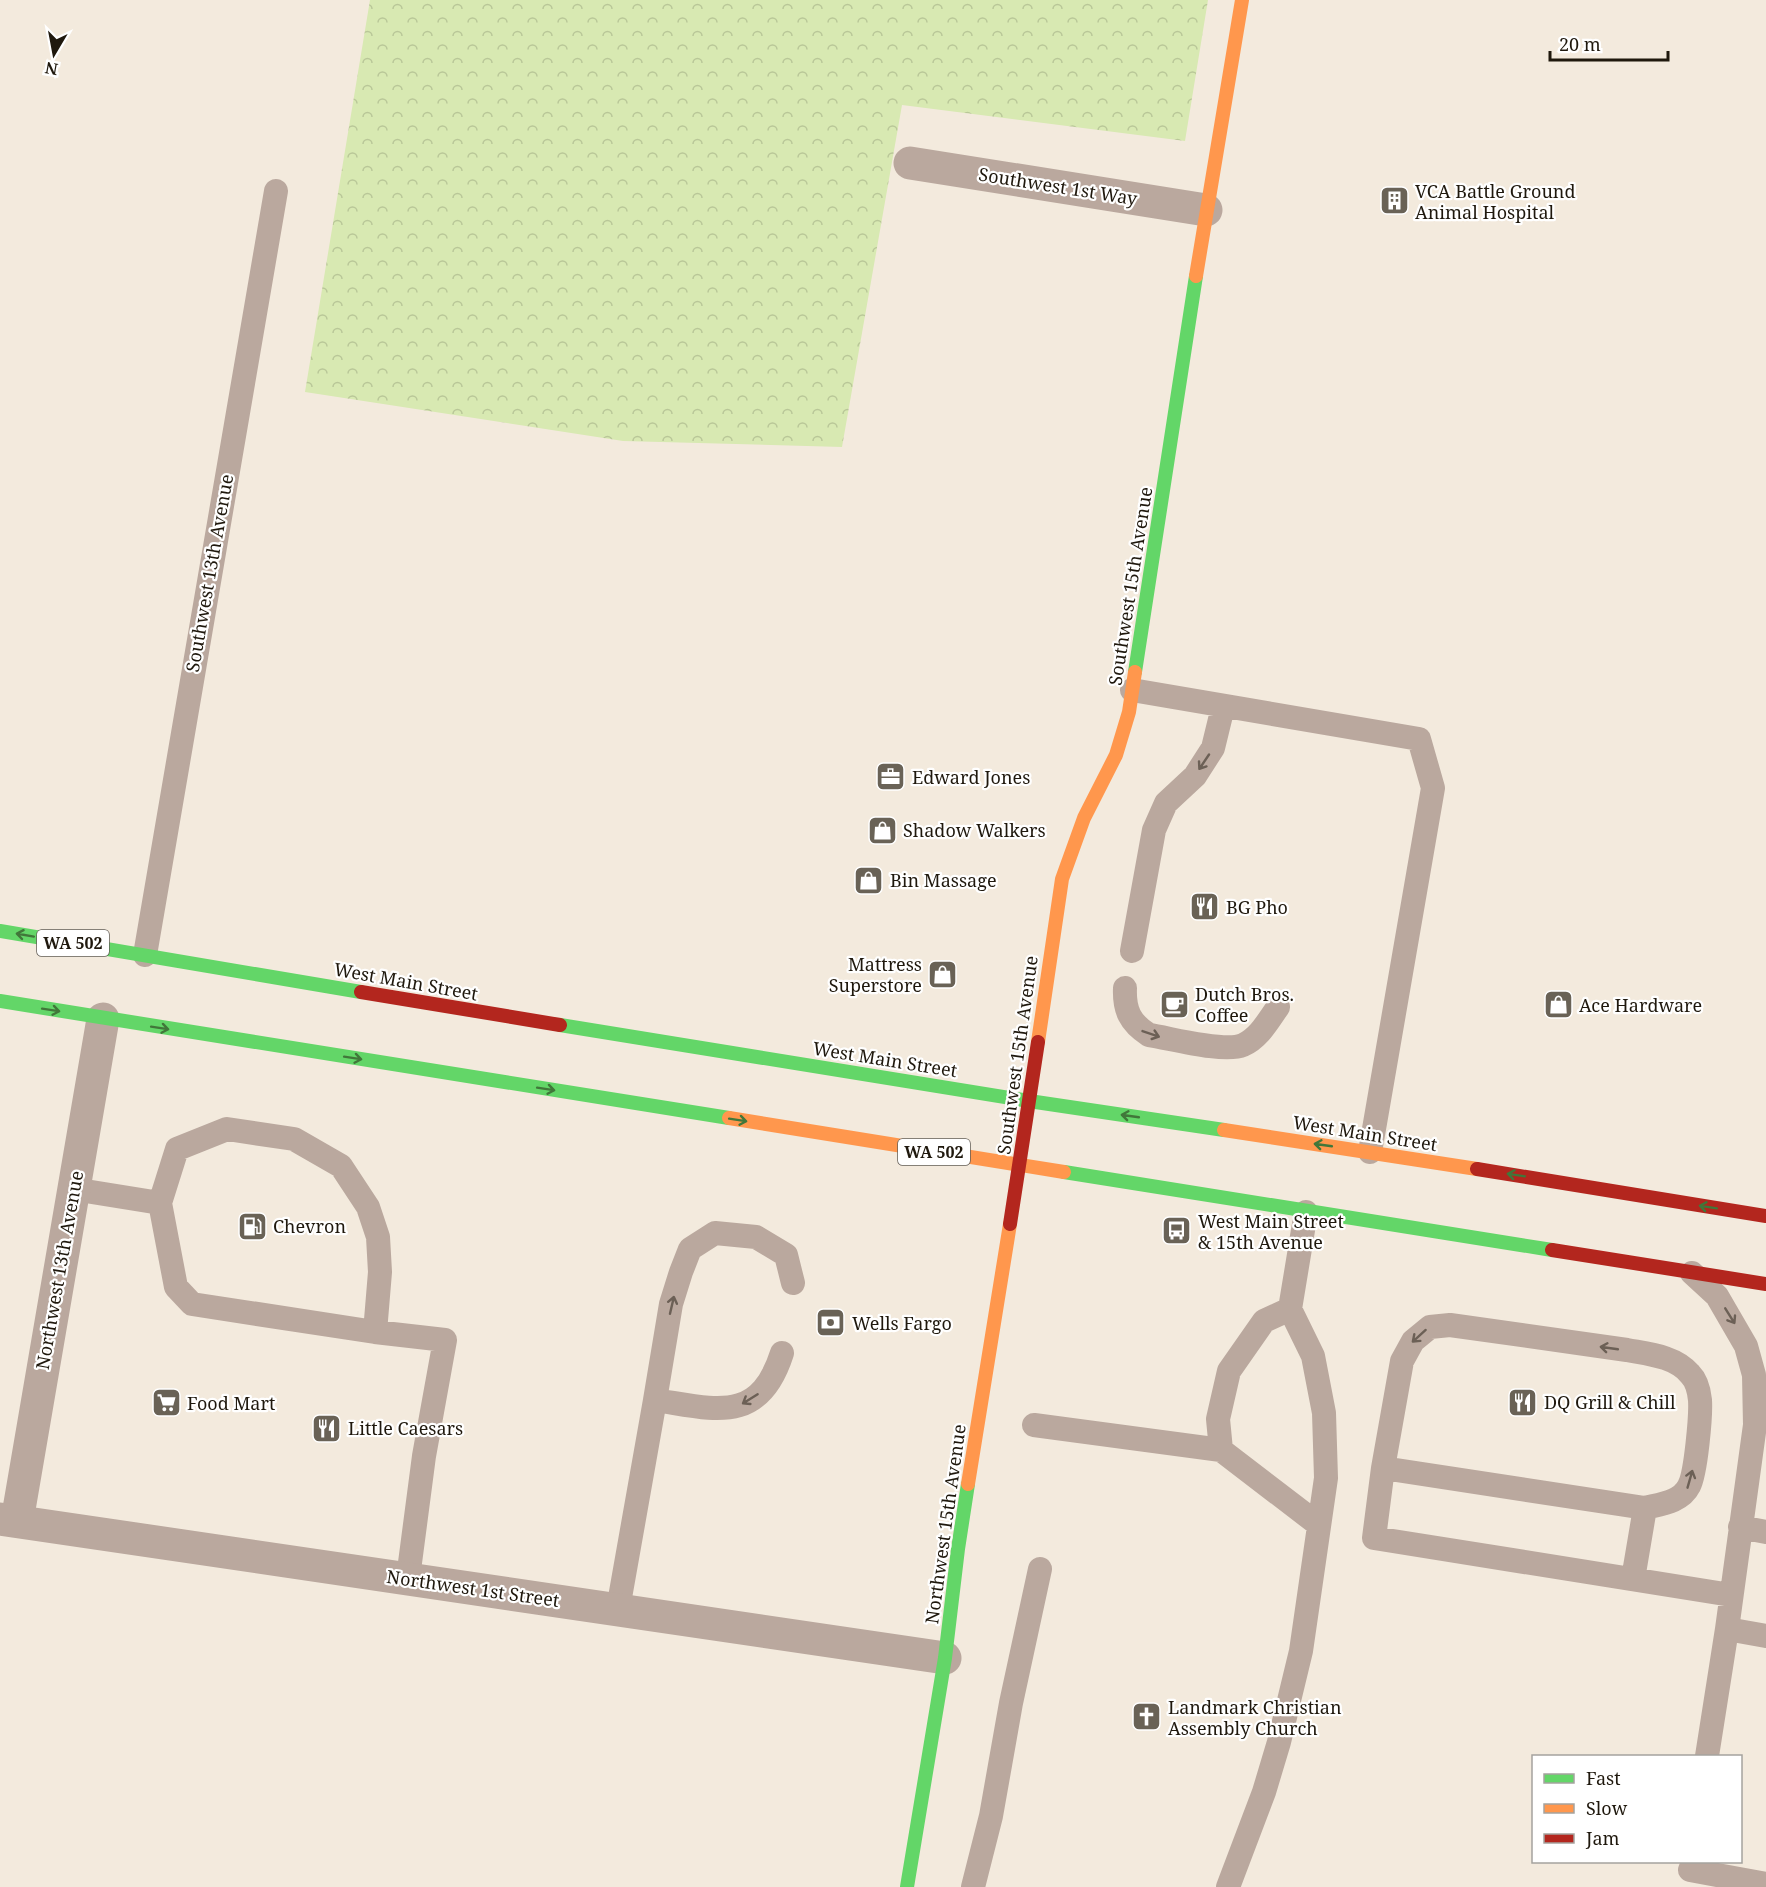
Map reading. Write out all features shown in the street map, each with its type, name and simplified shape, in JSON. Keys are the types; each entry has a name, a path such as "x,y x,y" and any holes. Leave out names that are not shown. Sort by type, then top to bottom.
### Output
{"main road":[{"name":"Southwest 15th Avenue","path":"1019,1166 1062,879 1084,818 1116,755 1129,712 1206,210 1242,0"},
{"name":"West Main Street","path":"0,931 1029,1101 1370,1152 1766,1216"},
{"name":"WA 502","path":"0,1001 1766,1284"},
{"name":"Northwest 15th Avenue","path":"907,1887 945,1658 958,1549 1019,1166"}],"street":[{"name":"Southwest 1st Way","path":"910,162 1206,210"},
{"name":"Northwest 13th Avenue","path":"8,1520 73,1189 103,1018"},
{"name":"Northwest 1st Street","path":"8,1520 945,1658"}],"lane":[{"name":"Southwest 13th Avenue","path":"145,955 276,191"},
{"path":"1132,690 1419,740 1433,788 1370,1152"},
{"path":"1132,951 1154,830 1166,803 1195,776 1213,748 1223,707"},
{"path":"1125,988 1125,1005 1129,1017 1138,1028 1149,1035 1227,1048 1243,1045 1261,1031 1278,1007"},
{"path":"375,1332 380,1272 378,1237 368,1207 341,1166 294,1139 227,1129 177,1149 160,1203 176,1287 192,1304 375,1332 445,1340 424,1456 408,1578"},
{"path":"73,1189 160,1203"},
{"path":"1228,1887 1264,1792 1279,1742 1301,1651 1326,1478 1324,1413 1313,1356 1290,1309 1306,1212"},
{"path":"618,1609 671,1304 690,1248 715,1233 756,1237 786,1255 793,1282"},
{"path":"1692,1273 1717,1296 1746,1346 1754,1376 1755,1400 1755,1425 1707,1755"},
{"path":"1221,1450 1218,1419 1229,1371 1264,1321 1290,1309"},
{"path":"1383,1468 1645,1508 1675,1501 1689,1487 1695,1463 1700,1402 1698,1386 1690,1374 1676,1362 1627,1350 1450,1325 1430,1327 1413,1341 1402,1361 1383,1468 1374,1538 1731,1595"},
{"path":"655,1400 704,1407 737,1408 763,1392 777,1368 782,1353"},
{"path":"1034,1425 1221,1450 1319,1525"},
{"path":"1633,1580 1645,1508"},
{"path":"1740,1527 1766,1532"},
{"path":"973,1887 991,1816 1011,1703 1040,1569"},
{"path":"1727,1629 1766,1636"},
{"path":"1689,1873 1766,1884"}],"green space":[{"path":"370,0 1208,0 1185,141 902,105 842,447 623,441 305,392"}],"traffic: fast":[{"path":"1135,672 1196,276"},
{"path":"0,931 361,992"},
{"path":"0,1001 729,1118"},
{"path":"560,1025 1029,1101 1224,1130"},
{"path":"1064,1172 1552,1250"},
{"path":"907,1887 945,1658 968,1484"}],"traffic: slow":[{"path":"1196,276 1242,0"},
{"path":"1038,1042 1062,879 1084,818 1116,755 1129,712 1135,672"},
{"path":"729,1118 1064,1172"},
{"path":"1224,1130 1477,1169"},
{"path":"968,1484 1010,1224"}],"traffic: jam":[{"path":"361,992 560,1025"},
{"path":"1010,1224 1038,1042"},
{"path":"1477,1169 1766,1216"},
{"path":"1552,1250 1766,1284"}],"place":[{"name":"VCA Battle Ground Animal Hospital","path":"1394,201"},
{"name":"Edward Jones","path":"891,777"},
{"name":"Shadow Walkers","path":"882,830"},
{"name":"Bin Massage","path":"869,880"},
{"name":"BG Pho","path":"1205,907"},
{"name":"Mattress Superstore","path":"943,974"},
{"name":"Dutch Bros. Coffee","path":"1174,1004"},
{"name":"Ace Hardware","path":"1558,1005"},
{"name":"Chevron","path":"252,1226"},
{"name":"West Main Street & 15th Avenue","path":"1177,1231"},
{"name":"Wells Fargo","path":"831,1323"},
{"name":"DQ Grill & Chill","path":"1523,1402"},
{"name":"Food Mart","path":"166,1403"},
{"name":"Little Caesars","path":"327,1428"},
{"name":"Landmark Christian Assembly Church","path":"1147,1717"}]}
